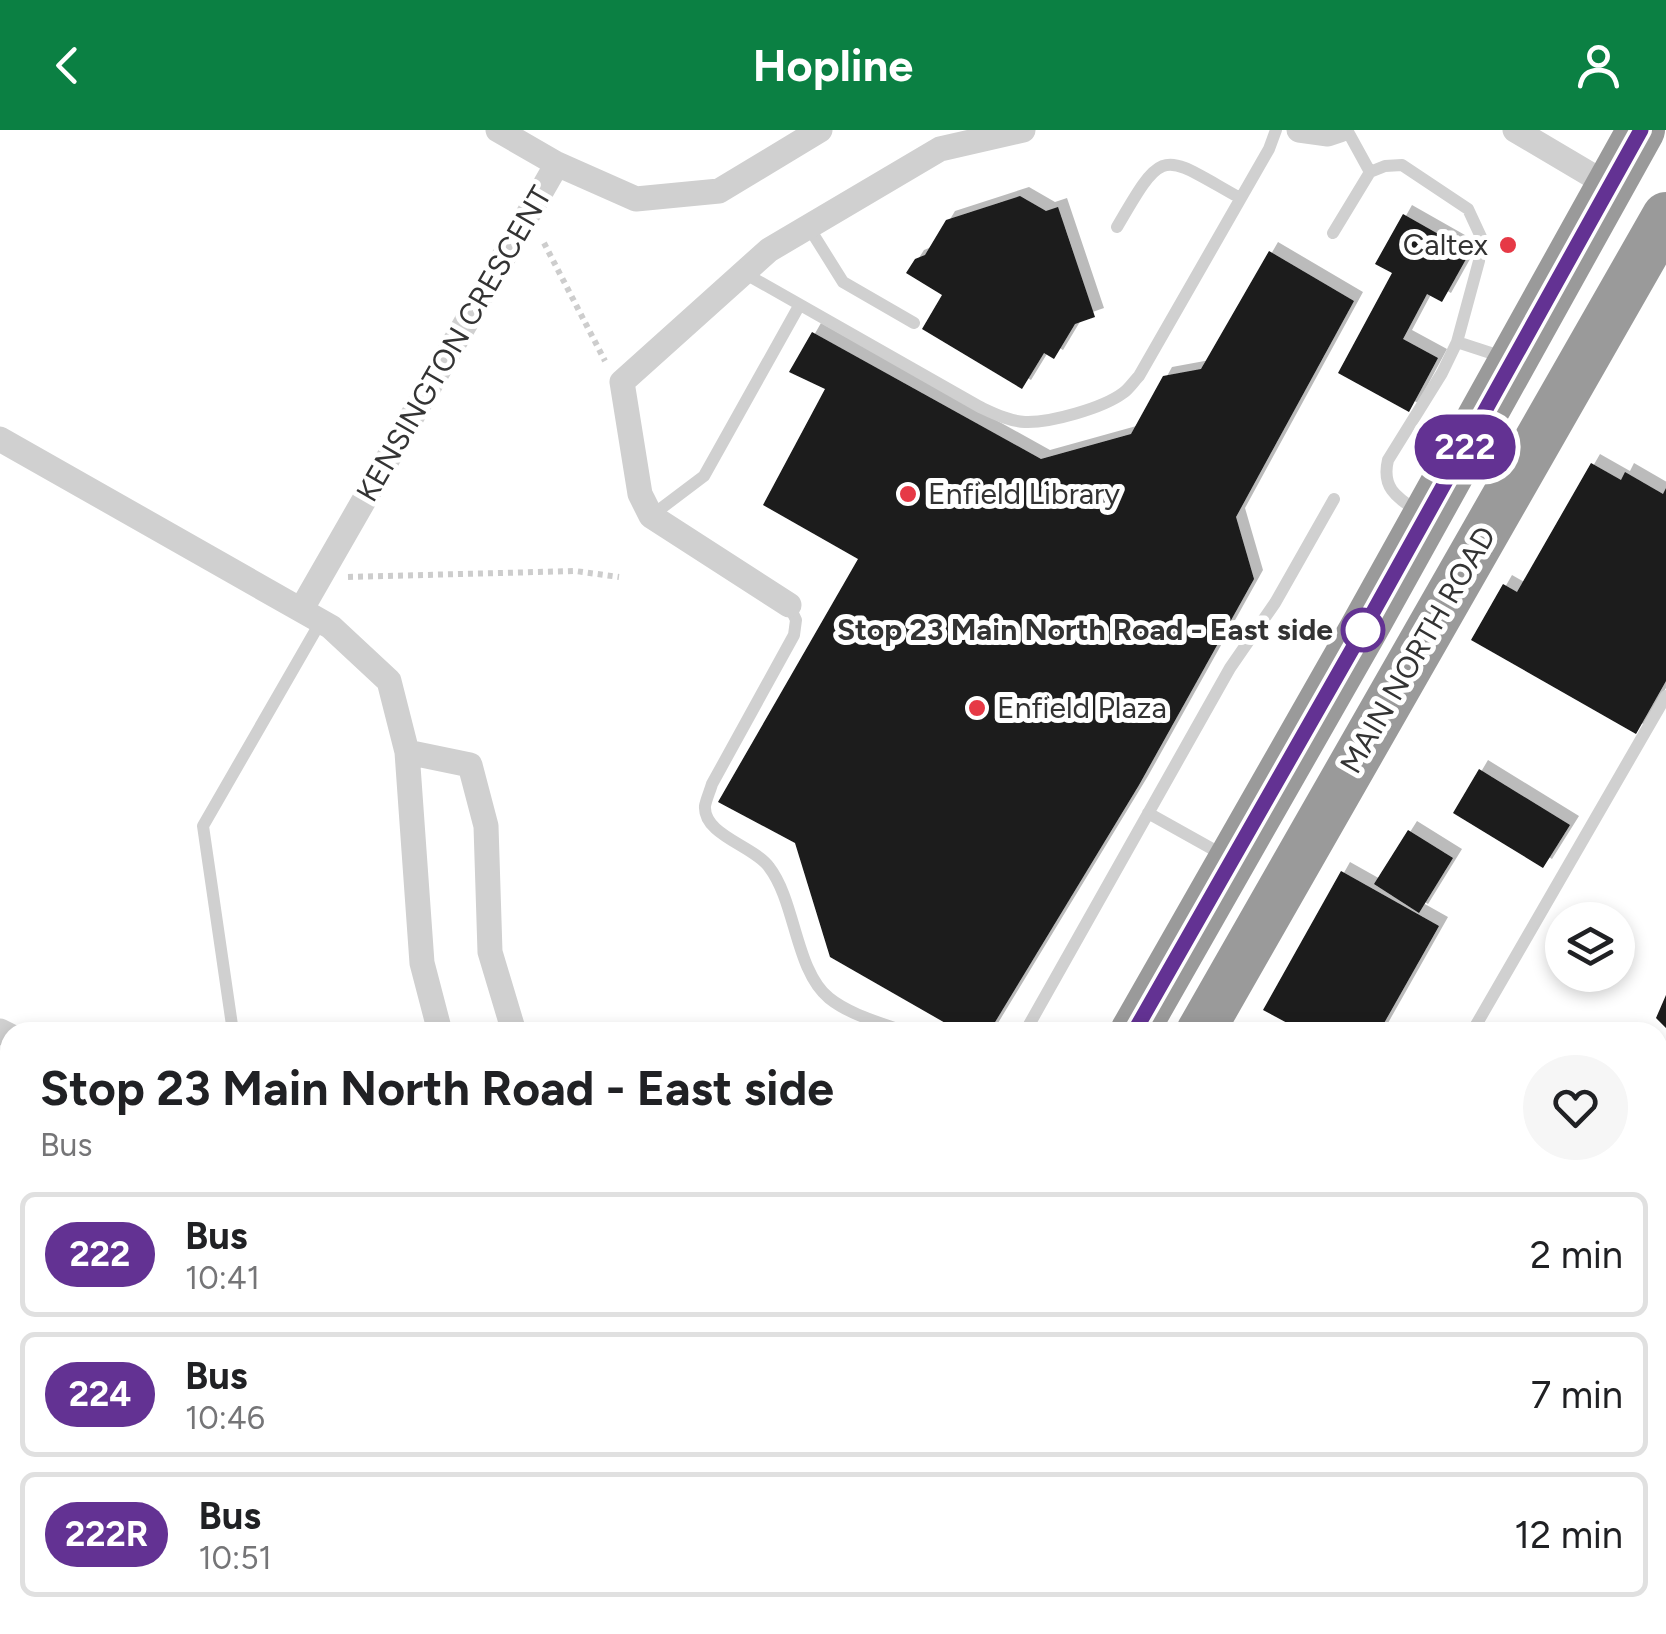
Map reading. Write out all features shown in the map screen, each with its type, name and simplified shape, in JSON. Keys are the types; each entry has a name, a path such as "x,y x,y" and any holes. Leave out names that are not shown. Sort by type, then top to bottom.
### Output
{"highway":[{"name":"MAIN NORTH ROAD","path":"1140,1020 1641,130"},
{"path":"1608,185 1665,218"},
{"name":"MAIN NORTH ROAD","path":"1206,1022 1665,218"},
{"path":"1232,860 1282,837 1364,745"}],"street":[{"path":"498,130 558,164"},
{"name":"KENSINGTON CRESCENT","path":"311,616 558,164 636,198 719,191 820,130"},
{"path":"789,605 652,516 640,494 622,382 769,250 940,149 1023,130"},
{"path":"1299,130 1328,134 1343,130"},
{"path":"1515,130 1608,185"},
{"path":"0,439 311,616 389,682 408,752 422,963 437,1022"},
{"path":"408,752 470,766 486,826 490,952 511,1022"}],"lane":[{"path":"743,273 980,408 1006,418 1045,420 1098,406 1124,393 1139,376 1276,130"},
{"path":"1343,130 1370,172"},
{"path":"1117,227 1146,176 1165,164 1188,168 1240,198"},
{"path":"1333,233 1370,172 1402,165 1468,208 1476,219 1481,237 1479,260 1456,342 1388,460 1385,474 1387,486 1397,497 1426,517"},
{"path":"808,226 843,282 914,323"},
{"path":"652,516 704,476 799,306"},
{"path":"1456,342 1513,360"},
{"path":"1031,1022 1230,668 1275,603 1334,499"},
{"path":"789,605 796,620 794,635 712,784 705,808 710,825 768,864 816,984 830,999 878,1022"},
{"path":"232,1022 203,826 311,616"},
{"path":"1478,1022 1666,696"},
{"path":"1148,813 1232,860"}],"path":[{"path":"537,229 607,366"},
{"path":"342,578 575,571 619,577"}],"building":[{"path":"1020,196 1046,211 1058,207 1095,317 1075,324 1054,359 1044,353 1022,389 922,329 942,295 906,273 915,259 925,255 946,220"},
{"path":"1403,214 1470,252 1442,302 1427,294 1403,339 1438,358 1409,412 1338,373 1392,273 1375,264"},
{"name":"Enfield Plaza","path":"1269,251 1354,301 1236,517 1254,579 1139,785 995,1022 944,1022 830,957 795,843 718,802 858,559 763,505 825,389 789,372 812,332 1041,459 1131,434 1163,376 1201,369"},
{"path":"1591,463 1621,480 1625,472 1663,494 1666,488 1666,681 1636,734 1471,640 1503,584 1517,592"},
{"path":"1479,769 1570,825 1543,868 1453,813"},
{"path":"1408,830 1453,858 1419,913 1374,884"},
{"path":"1341,871 1439,926 1385,1022 1285,1022 1263,1010"},
{"path":"1666,995 1666,1022 1656,1018"}],"bus line":[{"name":"222","path":"1140,1022 1641,130"}],"place":[{"name":"Caltex","path":"1508,245"},
{"name":"Enfield Library","path":"908,494"},
{"name":"Stop 23 Main North Road - East side","path":"1363,630"},
{"name":"Enfield Plaza","path":"977,708"}]}
